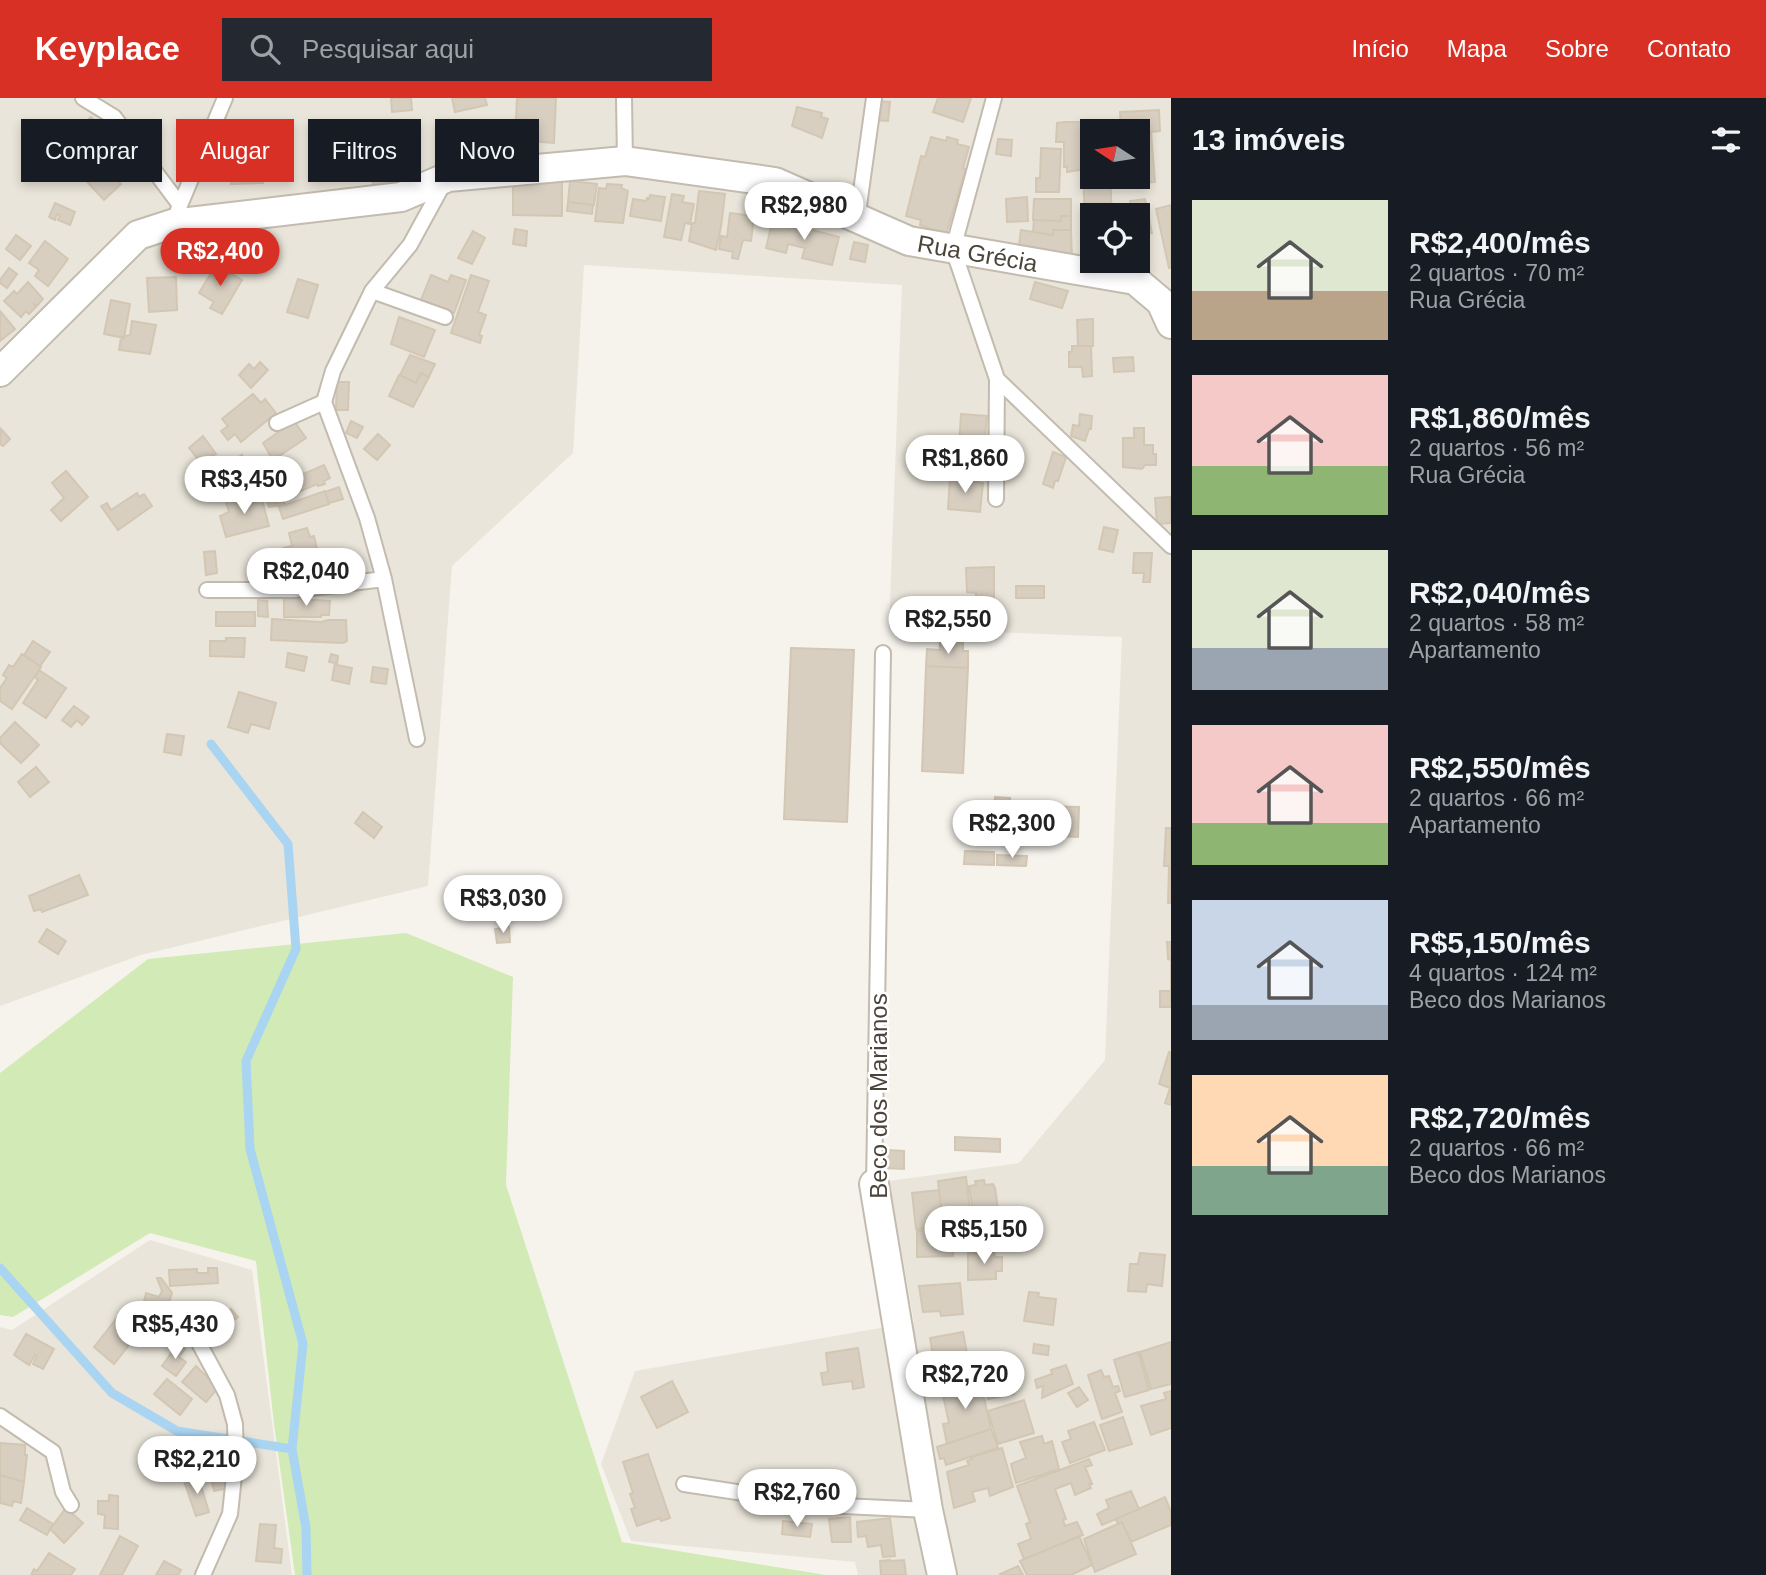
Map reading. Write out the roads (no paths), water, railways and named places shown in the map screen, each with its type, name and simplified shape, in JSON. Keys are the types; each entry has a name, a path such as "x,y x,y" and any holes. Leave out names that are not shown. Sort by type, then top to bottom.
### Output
{"street":[{"name":"Rua Grécia","path":"539,169 625,161 775,182 909,241 1135,281 1161,302 1171,324"},
{"name":"Rua Grécia","path":"0,372 138,235 176,214 401,197 436,182"},
{"name":"Beco dos Marianos","path":"874,1184 942,1575"}],"lane":[{"path":"83,98 114,117 176,214"},
{"path":"176,214 225,98"},
{"path":"624,98 625,161"},
{"path":"858,220 874,98"},
{"path":"994,98 953,249 998,379 996,499"},
{"path":"417,739 384,579 367,518 324,402 333,371 373,291 410,244 445,182"},
{"path":"373,291 445,317"},
{"path":"998,379 1171,547"},
{"path":"276,423 324,402"},
{"path":"207,590 295,590 384,579"},
{"name":"Beco dos Marianos","path":"874,1184 883,653"},
{"path":"186,1320 227,1395 235,1424 236,1457 230,1514 203,1575"},
{"path":"0,1416 53,1452 63,1492 71,1505"},
{"path":"684,1484 822,1504 929,1510"}],"waterway":[{"path":"211,744 288,844 296,949 246,1061 250,1149 303,1344 292,1449 306,1528 307,1575"},
{"path":"0,1268 112,1393 177,1431 292,1449"}]}
